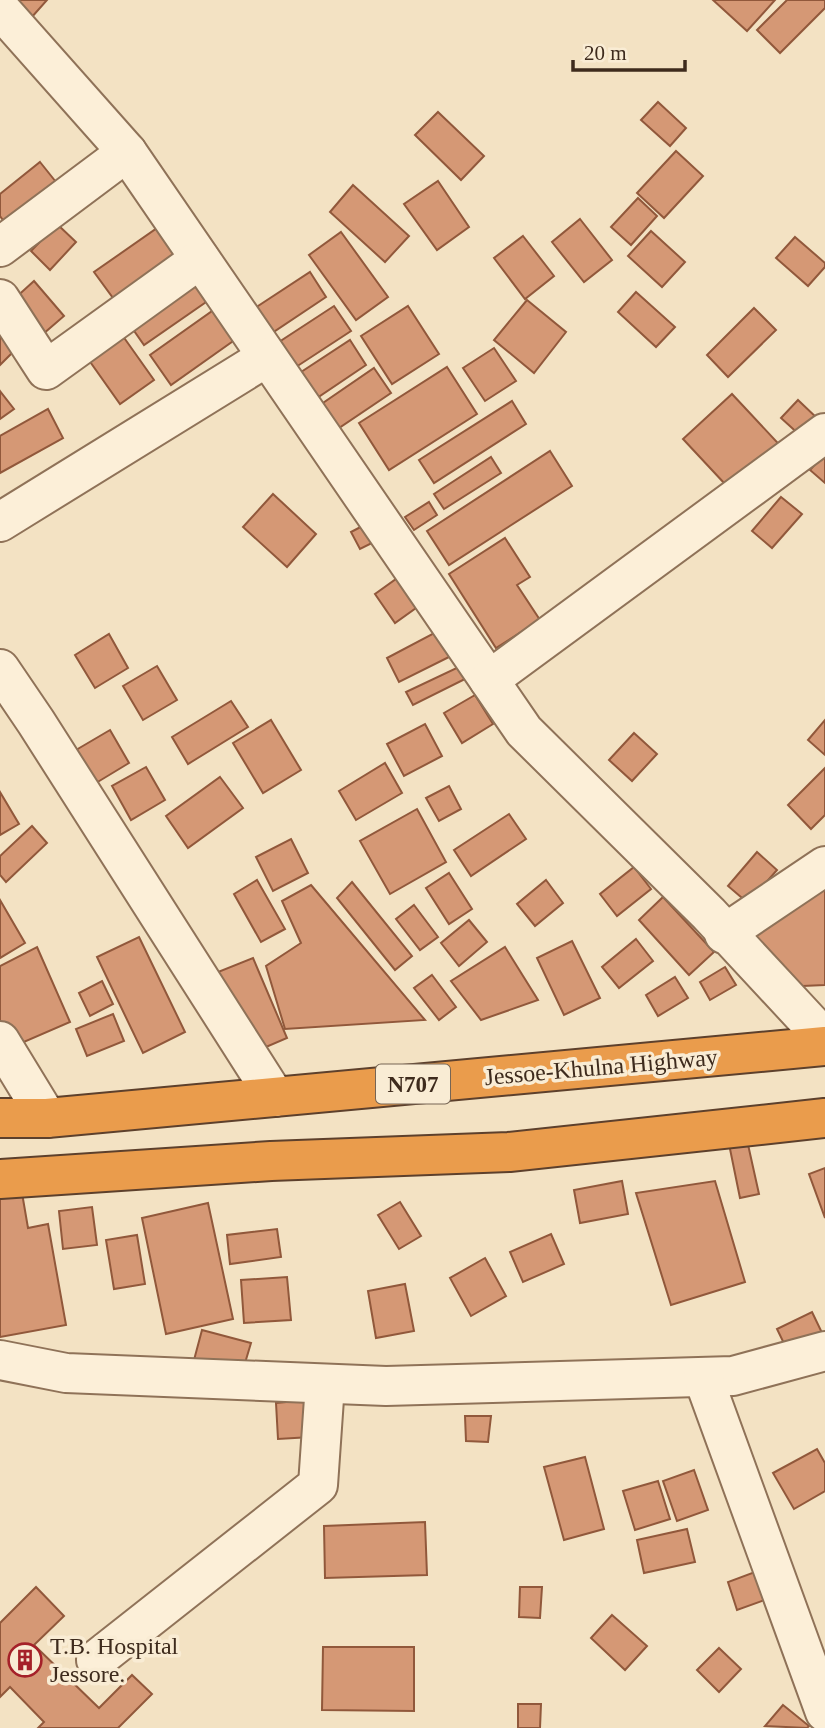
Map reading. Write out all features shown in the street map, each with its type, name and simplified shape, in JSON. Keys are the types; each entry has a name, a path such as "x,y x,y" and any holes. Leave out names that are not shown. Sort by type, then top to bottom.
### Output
{"highway":[{"name":"Jessoe-Khulna Highway","path":"0,1118 47,1118 825,1046"},
{"path":"0,1179 271,1161 509,1152 825,1118"}],"street":[{"path":"0,9 127,152 524,732 709,914 825,1039"},
{"path":"0,247 127,152"},
{"path":"0,299 46,370 200,259"},
{"path":"0,522 267,356"},
{"path":"489,680 825,433"},
{"path":"0,669 275,1097"},
{"path":"724,933 825,866"},
{"path":"0,1041 47,1118"},
{"path":"0,1360 66,1373 386,1386 733,1376 825,1351"},
{"path":"703,1377 825,1712"},
{"path":"96,1660 318,1485 325,1384"}],"building":[{"path":"11,0 47,0 31,18"},
{"path":"713,0 775,0 747,31"},
{"path":"787,0 825,0 825,8 780,53 757,30"},
{"path":"658,102 686,128 670,146 641,120"},
{"path":"438,112 484,156 461,180 415,135"},
{"path":"676,151 703,176 664,218 637,193"},
{"path":"40,162 56,182 5,223 0,216 0,194"},
{"path":"438,181 469,227 437,250 404,204"},
{"path":"353,185 409,236 385,262 330,212"},
{"path":"638,198 657,216 631,245 611,227"},
{"path":"580,219 612,260 584,282 552,242"},
{"path":"57,224 76,242 50,270 31,251"},
{"path":"160,226 180,256 116,302 94,272"},
{"path":"651,231 685,262 662,287 628,256"},
{"path":"341,232 388,297 356,320 309,255"},
{"path":"523,236 554,276 525,299 494,258"},
{"path":"795,237 825,263 825,267 808,286 776,258"},
{"path":"188,269 209,300 144,345 123,315"},
{"path":"310,272 326,297 272,333 255,308"},
{"path":"34,281 64,316 43,334 13,300"},
{"path":"636,292 675,327 656,347 618,312"},
{"path":"527,300 566,332 534,373 494,340"},
{"path":"334,306 351,331 296,367 279,342"},
{"path":"408,306 439,354 392,384 361,336"},
{"path":"754,308 776,330 728,377 707,355"},
{"path":"215,309 236,339 171,385 150,355"},
{"path":"120,332 154,380 120,404 86,356"},
{"path":"0,335 15,350 0,365"},
{"path":"350,340 366,365 311,402 295,376"},
{"path":"494,348 516,381 485,401 463,368"},
{"path":"447,367 477,414 389,470 359,423"},
{"path":"374,368 391,393 336,430 320,405"},
{"path":"0,391 14,409 0,419"},
{"path":"732,394 788,454 739,499 683,439"},
{"path":"798,400 818,419 802,437 781,418"},
{"path":"512,401 526,424 434,483 419,460"},
{"path":"48,409 63,438 0,473 0,436"},
{"path":"550,451 572,486 449,565 427,531"},
{"path":"825,453 825,483 810,470"},
{"path":"491,457 501,473 444,509 434,494"},
{"path":"273,494 316,534 287,567 243,527"},
{"path":"781,497 802,514 772,548 752,531"},
{"path":"429,502 437,515 414,530 405,517"},
{"path":"372,521 380,539 360,549 351,532"},
{"path":"505,538 530,577 517,585 540,620 496,648 449,574"},
{"path":"403,574 423,603 395,623 375,594"},
{"path":"438,631 451,656 399,682 387,658"},
{"path":"109,634 128,668 95,688 75,655"},
{"path":"465,664 471,676 413,705 406,692"},
{"path":"157,666 177,700 143,720 123,686"},
{"path":"475,695 493,724 462,743 444,713"},
{"path":"231,701 248,727 188,764 172,737"},
{"path":"271,720 301,770 263,793 233,743"},
{"path":"825,720 825,755 808,740"},
{"path":"425,724 442,756 404,776 387,744"},
{"path":"110,730 129,763 96,783 76,750"},
{"path":"634,733 657,754 632,781 609,760"},
{"path":"385,763 402,793 356,820 339,791"},
{"path":"146,767 165,800 131,820 112,786"},
{"path":"825,768 825,815 811,829 788,805"},
{"path":"220,777 243,808 188,848 166,816"},
{"path":"449,786 461,809 439,821 426,798"},
{"path":"0,792 19,824 0,835"},
{"path":"417,809 446,862 390,894 360,841"},
{"path":"509,814 526,839 471,876 454,850"},
{"path":"32,826 47,843 6,882 0,875 0,856"},
{"path":"291,839 308,873 273,891 256,857"},
{"path":"757,852 777,870 748,903 728,886"},
{"path":"634,867 651,889 617,916 600,894"},
{"path":"449,873 472,909 449,924 426,888"},
{"path":"257,880 285,929 261,942 234,894"},
{"path":"546,880 563,903 535,926 517,904"},
{"path":"352,882 412,956 395,970 337,898"},
{"path":"825,882 825,985 780,987 746,926"},
{"path":"311,885 425,1020 285,1029 266,966 301,943 282,901"},
{"path":"663,897 714,952 689,975 639,920"},
{"path":"0,900 25,943 0,958"},
{"path":"414,905 438,937 420,950 396,919"},
{"path":"469,920 487,942 459,966 441,943"},
{"path":"139,937 185,1032 143,1053 97,957"},
{"path":"636,939 653,961 619,988 602,967"},
{"path":"572,941 600,998 564,1015 537,958"},
{"path":"37,947 70,1022 10,1048 0,1027 0,966"},
{"path":"505,947 538,1000 481,1020 451,981"},
{"path":"253,958 287,1038 252,1053 218,972"},
{"path":"725,967 736,985 710,1000 700,982"},
{"path":"432,975 456,1007 439,1020 414,988"},
{"path":"675,977 688,998 658,1016 646,995"},
{"path":"102,981 113,1004 90,1016 79,993"},
{"path":"113,1014 124,1041 87,1056 76,1029"},
{"path":"747,1140 759,1194 740,1198 729,1144"},
{"path":"825,1168 825,1218 809,1174"},
{"path":"622,1181 628,1214 580,1223 574,1190"},
{"path":"715,1181 745,1282 671,1305 636,1193"},
{"path":"22,1193 28,1228 48,1224 66,1325 0,1337 0,1197"},
{"path":"400,1202 421,1236 399,1249 378,1215"},
{"path":"208,1203 233,1319 166,1334 142,1218"},
{"path":"92,1207 97,1245 63,1249 59,1211"},
{"path":"277,1229 281,1257 230,1264 227,1235"},
{"path":"551,1234 564,1264 523,1282 510,1252"},
{"path":"137,1235 145,1284 114,1289 106,1240"},
{"path":"485,1258 506,1296 471,1316 450,1278"},
{"path":"287,1277 291,1320 244,1323 241,1280"},
{"path":"405,1284 414,1331 376,1338 368,1291"},
{"path":"812,1312 825,1339 792,1360 777,1329"},
{"path":"202,1330 251,1343 242,1373 194,1360"},
{"path":"308,1400 311,1437 278,1439 276,1403"},
{"path":"465,1416 491,1416 488,1442 466,1441"},
{"path":"817,1449 825,1463 825,1491 794,1509 773,1473"},
{"path":"585,1457 604,1529 564,1540 544,1467"},
{"path":"694,1470 708,1510 677,1521 663,1481"},
{"path":"658,1481 670,1519 635,1530 623,1491"},
{"path":"425,1522 427,1575 325,1578 324,1526"},
{"path":"687,1529 695,1562 644,1573 637,1540"},
{"path":"763,1569 773,1597 737,1610 728,1582"},
{"name":"T.B. Hospital Jessore.","path":"36,1587 64,1616 34,1645 99,1708 132,1675 152,1694 118,1728 38,1728 44,1722 10,1687 0,1697 0,1623"},
{"path":"520,1587 542,1587 540,1618 519,1617"},
{"path":"612,1615 647,1646 625,1670 591,1638"},
{"path":"323,1647 414,1647 414,1711 322,1710"},
{"path":"719,1648 741,1669 719,1692 697,1670"},
{"path":"518,1704 541,1704 540,1728 518,1728"},
{"path":"783,1705 809,1726 765,1726"}],"place":[{"name":"T.B. Hospital Jessore.","path":"25,1660"}]}
